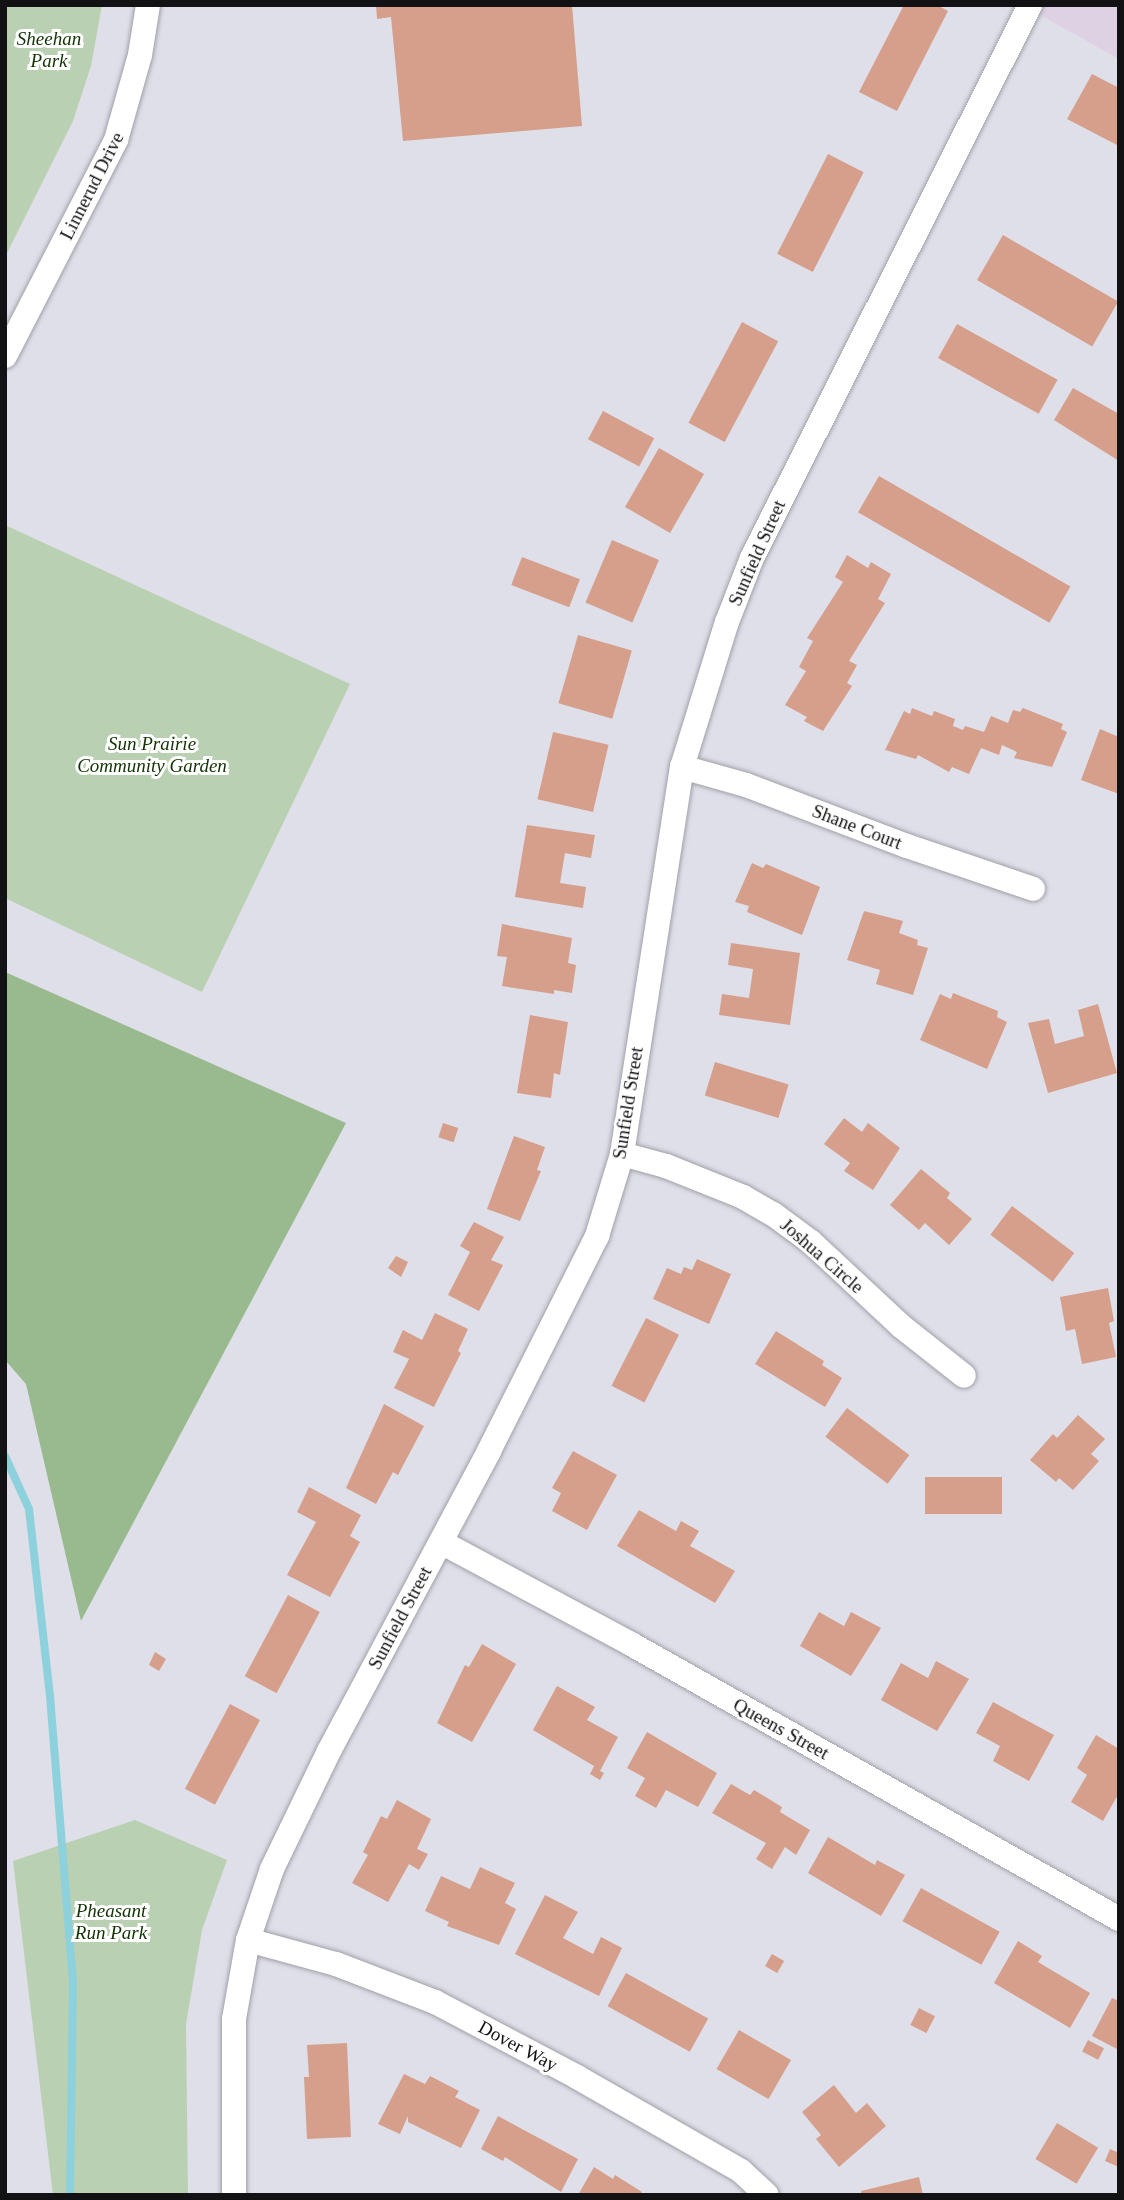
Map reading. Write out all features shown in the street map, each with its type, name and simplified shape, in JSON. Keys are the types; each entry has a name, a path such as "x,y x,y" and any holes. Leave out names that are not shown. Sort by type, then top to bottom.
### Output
{"street":[{"name":"Linnerud Drive","path":"5,356 120,130 140,55 148,5"},
{"name":"Sunfield Street","path":"234,2195 234,2019 248,1940 278,1857 330,1751 441,1542 597,1236 622,1154 682,767 723,634 751,558 1030,5"},
{"name":"Shane Court","path":"682,767 746,785 907,846 1033,889"},
{"name":"Joshua Circle","path":"622,1154 666,1166 743,1197 773,1214 811,1242 901,1326 964,1376"},
{"name":"Queens Street","path":"441,1542 631,1644 1119,1919"},
{"name":"Dover Way","path":"248,1940 336,1964 435,2002 577,2077 741,2171 767,2195"}],"shaded area":[{"path":"1022,5 1119,5 1119,59"}],"green space":[{"name":"Sheehan Park","path":"5,5 102,5 91,66 73,121 5,257"},
{"name":"Sun Prairie Community Garden","path":"5,525 350,684 202,992 5,898"},
{"path":"5,972 346,1123 81,1621 26,1384 5,1360"},
{"name":"Pheasant Run Park","path":"135,1820 227,1860 202,1930 186,2024 188,2195 53,2195 13,1861"}],"building":[{"path":"376,5 572,5 582,126 403,141 391,17 377,19"},
{"path":"904,5 937,5 948,11 897,111 859,92"},
{"path":"1092,74 1119,88 1119,146 1067,119"},
{"path":"828,154 864,172 813,272 777,254"},
{"path":"1003,235 1118,301 1092,347 977,280"},
{"path":"742,322 778,341 725,442 688,423"},
{"path":"957,324 1058,380 1039,414 938,358"},
{"path":"1073,388 1119,414 1119,461 1054,420"},
{"path":"603,411 654,438 639,466 588,439"},
{"path":"659,448 704,474 670,533 625,507"},
{"path":"879,476 1070,586 1049,623 858,512"},
{"path":"612,540 659,560 632,623 585,603"},
{"path":"847,555 868,568 871,562 891,574 878,599 885,603 849,661 857,665 847,683 852,686 823,731 804,721 807,717 785,705 806,671 799,667 813,641 807,638 843,582 835,577"},
{"path":"522,557 580,579 569,607 511,585"},
{"path":"578,635 632,650 612,719 558,703"},
{"path":"912,708 932,716 934,711 955,719 953,726 963,730 965,726 984,732 991,716 1008,723 1013,710 1020,712 1023,708 1063,724 1061,729 1067,732 1052,767 1014,758 1017,752 1002,745 999,755 981,748 969,774 952,767 949,772 918,755 916,759 885,750 904,711 910,714"},
{"path":"1100,729 1119,737 1119,794 1081,780"},
{"path":"553,732 609,745 593,812 537,799"},
{"path":"527,825 595,835 591,858 565,853 560,883 586,887 583,908 515,897"},
{"path":"752,863 763,868 766,864 820,887 802,935 747,912 749,906 735,902"},
{"path":"864,911 903,921 899,933 918,940 917,945 928,948 913,995 876,984 880,970 847,960"},
{"path":"502,924 572,938 568,963 576,965 572,993 554,990 554,994 502,986 507,957 497,956"},
{"path":"731,943 800,953 790,1025 719,1015 722,994 749,998 753,969 728,965"},
{"path":"953,993 998,1011 997,1017 1007,1022 987,1069 920,1040 940,994 951,999"},
{"path":"1098,1004 1117,1073 1048,1093 1028,1023 1049,1019 1055,1044 1084,1036 1078,1010"},
{"path":"530,1015 568,1022 560,1075 554,1073 551,1098 517,1093"},
{"path":"715,1062 789,1085 778,1118 705,1095"},
{"path":"844,1118 862,1132 868,1123 900,1148 873,1190 844,1171 850,1163 824,1144"},
{"path":"443,1123 458,1128 454,1142 438,1137"},
{"path":"514,1136 545,1147 537,1170 541,1171 520,1221 487,1209"},
{"path":"921,1169 950,1193 947,1198 972,1219 949,1245 925,1223 919,1230 890,1205"},
{"path":"1012,1206 1074,1253 1053,1282 990,1235"},
{"path":"474,1222 504,1237 491,1260 503,1265 479,1311 448,1295 470,1252 460,1246"},
{"path":"396,1256 408,1262 401,1277 388,1268"},
{"path":"697,1259 731,1274 709,1324 653,1299 667,1268 681,1274 684,1267 692,1270"},
{"path":"1108,1288 1114,1321 1109,1323 1116,1357 1082,1364 1075,1329 1066,1331 1060,1297"},
{"path":"435,1313 468,1329 458,1351 461,1353 434,1407 394,1388 409,1359 393,1352 403,1330 422,1340"},
{"path":"646,1318 679,1335 644,1403 611,1386"},
{"path":"776,1331 824,1361 822,1365 842,1378 825,1407 755,1364"},
{"path":"384,1404 424,1426 398,1475 393,1472 376,1504 346,1488"},
{"path":"847,1408 909,1455 888,1484 825,1437"},
{"path":"1078,1415 1105,1439 1091,1454 1099,1461 1073,1490 1059,1478 1056,1482 1030,1460 1053,1434 1057,1438"},
{"path":"573,1451 617,1475 587,1530 552,1511 561,1493 552,1488"},
{"path":"925,1477 1002,1477 1002,1514 925,1514"},
{"path":"309,1487 361,1515 350,1536 360,1542 330,1597 287,1575 316,1522 297,1512"},
{"path":"639,1510 676,1531 681,1521 699,1531 690,1546 735,1571 715,1603 617,1546"},
{"path":"288,1595 320,1612 277,1693 245,1676"},
{"path":"819,1612 844,1626 851,1612 881,1628 851,1676 800,1646"},
{"path":"482,1644 516,1664 472,1742 437,1723 465,1665 469,1667"},
{"path":"155,1652 166,1659 159,1671 149,1665"},
{"path":"936,1661 969,1679 937,1731 881,1700 901,1663 928,1678"},
{"path":"557,1686 595,1707 587,1720 618,1737 600,1771 604,1773 600,1780 590,1774 594,1766 533,1730"},
{"path":"993,1702 1054,1735 1029,1781 993,1761 1000,1746 976,1733"},
{"path":"230,1704 260,1720 215,1805 185,1789"},
{"path":"647,1732 717,1773 698,1807 666,1790 656,1808 635,1796 645,1778 627,1768"},
{"path":"1096,1735 1119,1749 1119,1793 1103,1821 1071,1802 1087,1775 1077,1768"},
{"path":"731,1784 750,1795 754,1790 782,1807 780,1812 810,1830 796,1855 785,1847 772,1869 756,1859 766,1843 712,1813"},
{"path":"397,1800 431,1819 417,1849 428,1854 419,1870 409,1864 388,1902 352,1883 368,1855 363,1852 381,1816 387,1819"},
{"path":"828,1837 875,1865 877,1860 905,1875 881,1916 808,1873"},
{"path":"480,1867 515,1883 505,1903 516,1909 499,1945 447,1926 449,1922 425,1911 441,1876 470,1889"},
{"path":"921,1888 1000,1932 981,1965 903,1921"},
{"path":"545,1895 578,1912 563,1938 593,1954 601,1937 622,1948 599,1996 515,1954"},
{"path":"1018,1941 1042,1956 1038,1962 1090,1993 1070,2028 994,1983"},
{"path":"772,1954 784,1961 777,1973 765,1966"},
{"path":"626,1973 708,2019 690,2052 608,2006"},
{"path":"1112,1998 1119,2001 1119,2050 1092,2036"},
{"path":"919,2008 935,2016 926,2033 910,2025"},
{"path":"739,2030 791,2060 768,2099 717,2069"},
{"path":"1088,2040 1104,2048 1098,2060 1082,2052"},
{"path":"347,2043 351,2137 307,2139 304,2077 309,2077 307,2045"},
{"path":"404,2074 425,2084 430,2076 459,2091 455,2097 480,2110 461,2148 408,2122 408,2116 400,2134 378,2124"},
{"path":"834,2085 856,2113 867,2103 886,2126 839,2167 816,2139 821,2135 802,2112"},
{"path":"498,2116 578,2159 561,2192 505,2157 503,2161 481,2149"},
{"path":"1057,2123 1098,2148 1077,2184 1035,2159"},
{"path":"1110,2149 1119,2153 1119,2167 1105,2161"},
{"path":"594,2167 613,2179 615,2175 642,2192 641,2195 578,2195"},
{"path":"919,2177 923,2195 861,2195 861,2191"}],"waterway":[{"path":"5,1456 29,1509 50,1696 73,1983 70,2195"}]}
